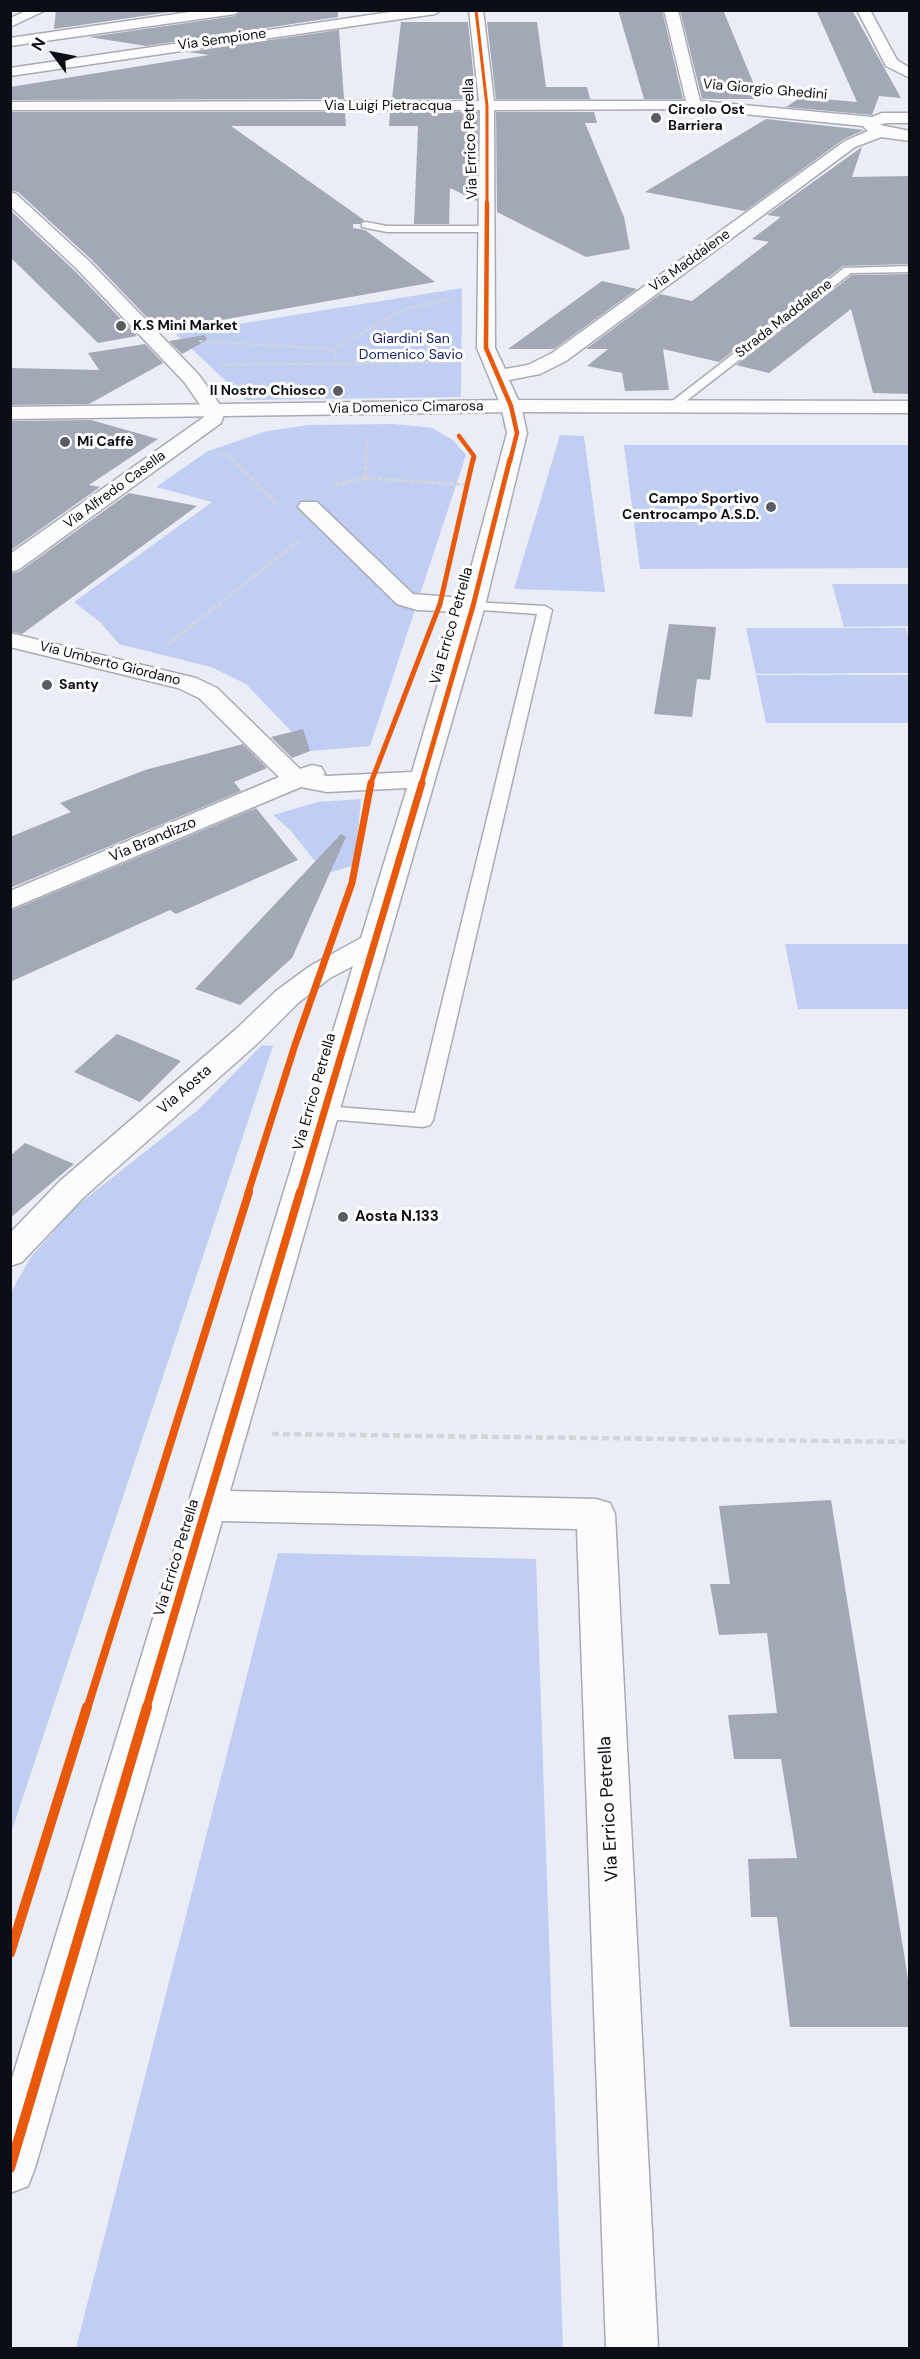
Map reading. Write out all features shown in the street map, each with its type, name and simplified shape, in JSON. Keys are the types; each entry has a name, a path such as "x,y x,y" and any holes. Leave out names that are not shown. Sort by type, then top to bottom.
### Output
{"street":[{"path":"10,23 40,10"},
{"path":"10,42 235,10"},
{"name":"Via Sempione","path":"10,72 435,10"},
{"name":"Via Errico Petrella","path":"10,2168 426,768 473,606 517,433 504,391 487,354 487,106 490,84 476,10"},
{"path":"671,10 694,105"},
{"path":"863,10 891,63 909,74"},
{"name":"Via Luigi Pietracqua","path":"10,106 694,105 875,127"},
{"path":"875,127 889,117 909,118"},
{"path":"875,127 909,136"},
{"name":"Via Maddalene","path":"504,391 533,370 559,357 875,127"},
{"path":"10,197 192,379 215,412"},
{"path":"10,221 33,218"},
{"name":"Via Domenico Cimarosa","path":"10,413 215,412 504,391 672,406 909,407"},
{"name":"Via Alfredo Casella","path":"10,564 214,419 215,412"},
{"path":"316,514 405,599 417,603 473,606"},
{"name":"Via Umberto Giordano","path":"10,640 187,683 208,693 295,778"},
{"path":"295,778 327,784 426,768"},
{"name":"Via Brandizzo","path":"10,901 295,778"},
{"name":"Via Aosta","path":"10,1254 72,1189 246,1037 287,997 320,972 373,943"},
{"name":"Via Errico Petrella","path":"207,1504 273,1509 596,1514 632,2349"}],"lane":[{"path":"366,225 387,229 487,229"},
{"name":"Strada Maddalene","path":"672,406 848,270 909,269"},
{"path":"323,1113 423,1120 545,610 473,606"}],"path":[{"path":"194,340 333,349 407,309 463,297"},
{"path":"333,349 336,364"},
{"path":"221,365 464,362 465,354 487,354"},
{"path":"365,478 368,437"},
{"path":"182,442 230,456 285,512 316,514"},
{"path":"466,496 471,476"},
{"path":"330,486 365,478 469,486"},
{"path":"273,500 284,497"},
{"path":"136,670 316,514"},
{"path":"229,1433 909,1442"}],"green space":[{"name":"Giardini San Domenico Savio","path":"462,288 461,397 246,400 176,334"},
{"path":"394,424 432,428 453,440 466,455 370,746 310,751 246,684 211,667 119,644 100,622 74,602 212,502 156,487 208,451 267,431 309,425"},
{"path":"560,435 584,436 605,592 514,589"},
{"name":"Campo Sportivo Centrocampo A.S.D.","path":"624,445 909,445 909,568 640,569"},
{"path":"832,584 909,584 909,626 844,627"},
{"path":"746,628 906,628 909,640 909,673 756,674"},
{"path":"756,675 909,675 909,723 766,723"},
{"path":"361,799 355,865 325,874 291,831 273,815 318,802"},
{"path":"785,944 909,944 909,1009 798,1009"},
{"path":"262,1045 273,1046 11,1833 11,1292 31,1257 75,1207 198,1110"},
{"path":"278,1553 536,1559 563,2348 76,2348"}],"building":[{"path":"56,10 184,10 54,29"},
{"path":"243,10 338,10 338,17 146,46 89,37 235,16"},
{"path":"618,10 662,10 683,99 644,99"},
{"path":"680,10 723,10 760,99 702,99"},
{"path":"816,10 852,10 901,98 879,96 872,115 786,107 801,97 857,102"},
{"path":"401,22 468,22 476,99 392,99"},
{"path":"487,22 537,22 546,87 587,87 590,99 496,99"},
{"path":"339,30 344,99 10,100 10,87 209,55 188,52"},
{"path":"10,112 345,112 346,126 231,126 364,220 360,224 353,224 353,228 365,230 435,282 160,331 92,260 18,192 10,190"},
{"path":"390,112 478,112 477,201 450,188 449,224 414,224 418,126 389,126"},
{"path":"496,112 594,112 597,123 585,123 624,217 630,249 586,257 497,212"},
{"path":"766,119 864,130 844,139 745,211 645,192"},
{"path":"862,147 852,177 909,176 909,264 843,266 719,362 663,349 669,390 625,391 622,373 587,366 608,349 586,349 660,294 692,301 769,242 752,239 781,217 767,215"},
{"path":"10,210 76,272 137,336 98,343 10,257"},
{"path":"909,274 909,394 873,393 851,309 769,373 736,365 852,275"},
{"path":"602,281 637,289 554,349 508,349"},
{"path":"205,335 207,340 182,354 169,341"},
{"path":"145,344 163,363 89,404 10,405 10,368 99,370 88,353"},
{"path":"91,420 158,439 89,485 100,487 10,551 10,421"},
{"path":"129,493 197,506 22,634 10,631 10,574 19,572"},
{"path":"669,624 716,627 710,680 697,679 692,717 654,714"},
{"path":"303,729 310,751 292,758 271,737"},
{"path":"243,744 267,768 234,782 241,791 10,888 10,837 71,812 60,803 145,770"},
{"path":"256,808 298,860 176,914 170,910 10,982 10,911"},
{"path":"341,834 346,837 292,958 240,1005 195,989"},
{"path":"117,1034 181,1061 140,1102 74,1072"},
{"path":"25,1143 74,1164 10,1218 10,1156"},
{"path":"831,1500 909,1985 909,2027 790,2027 777,1917 751,1917 748,1859 797,1858 781,1759 734,1759 728,1715 777,1713 767,1633 719,1635 710,1584 730,1584 719,1506"}],"cycle path":[{"path":"10,2168 433,745 473,606 517,433 511,406 486,348 487,106 476,10"},
{"path":"10,1953 295,1045 352,883 371,781 440,604 474,456 459,436"}],"place":[{"name":"Circolo Ost Barriera","path":"656,118"},
{"name":"K.S Mini Market","path":"121,326"},
{"name":"Il Nostro Chiosco","path":"338,391"},
{"name":"Mi Caffè","path":"65,442"},
{"name":"Campo Sportivo Centrocampo A.S.D.","path":"771,507"},
{"name":"Santy","path":"47,685"},
{"name":"Aosta N.133","path":"343,1217"}]}
